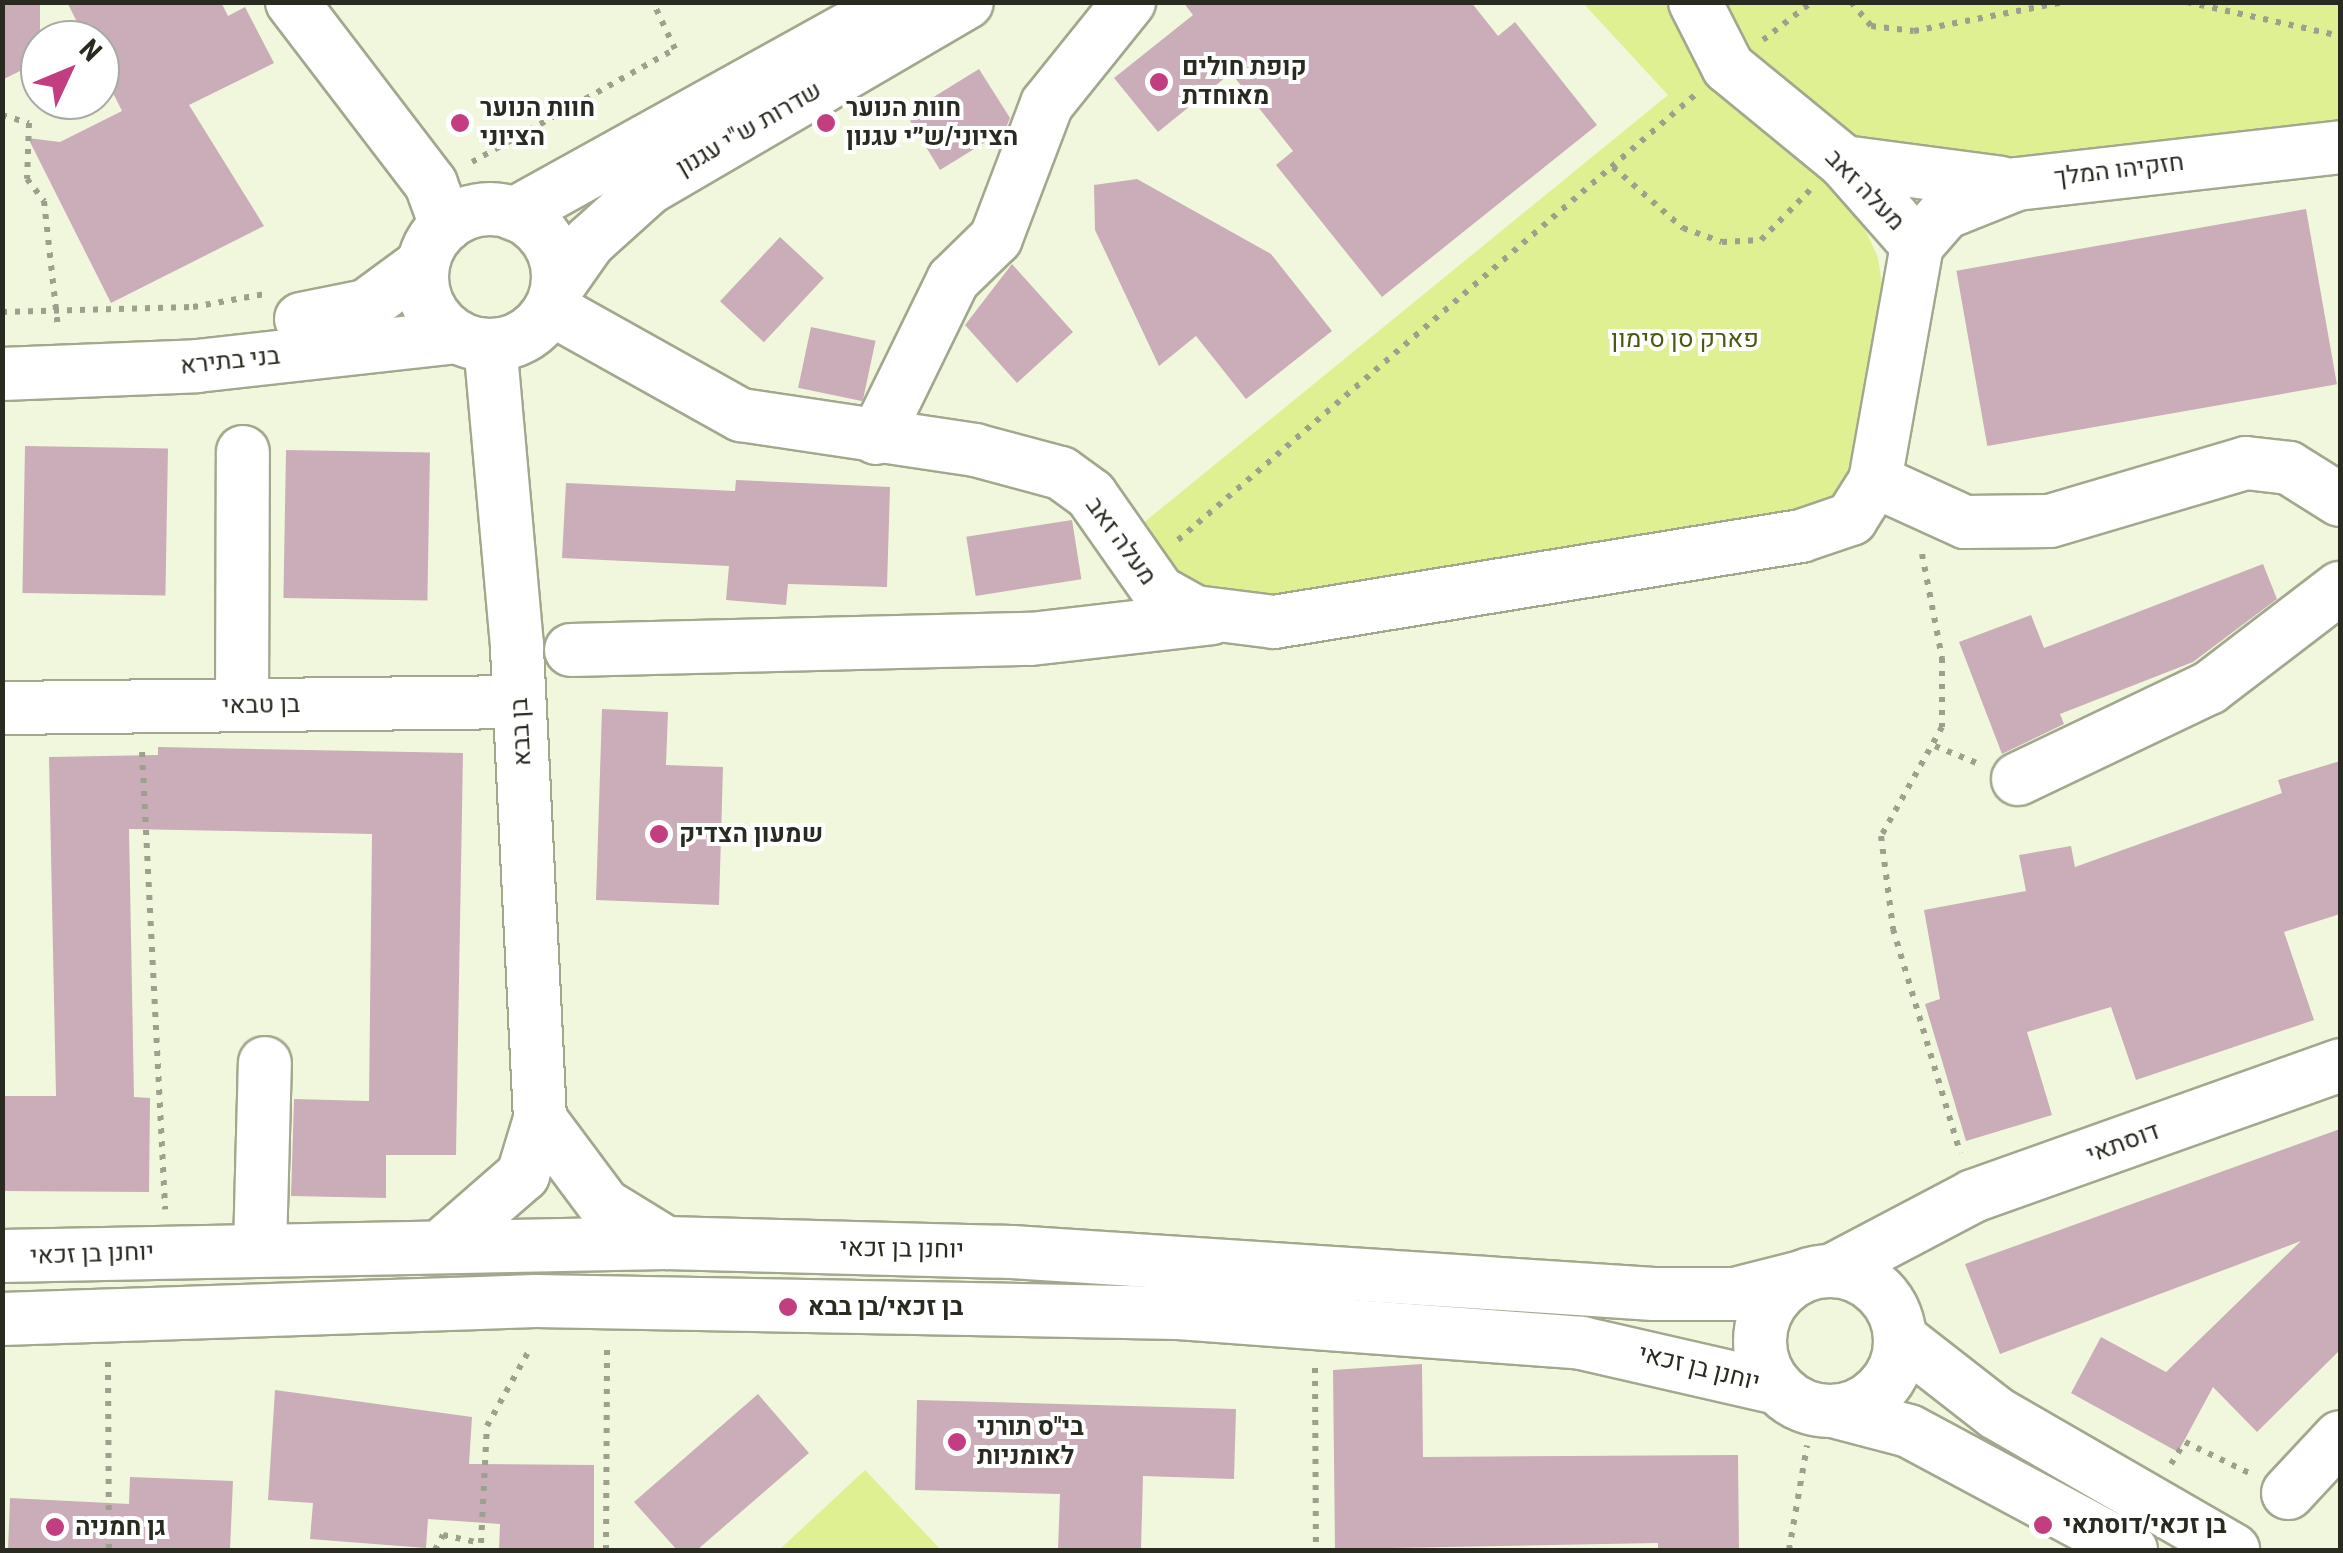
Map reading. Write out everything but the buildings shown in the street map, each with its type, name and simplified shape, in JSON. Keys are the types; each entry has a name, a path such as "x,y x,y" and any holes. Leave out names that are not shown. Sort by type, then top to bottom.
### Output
{"street":[{"path":"292,2 433,224 429,308 473,342 525,336 554,298 549,242 514,214 478,210 433,224"},
{"name":"שדרות ש\"י עגנון","path":"514,214 896,2"},
{"name":"שדרות ש\"י עגנון","path":"554,298 589,242 649,188 966,2"},
{"path":"876,438 953,280 996,238 1047,104 1129,2"},
{"name":"מעלה זאב","path":"554,298 716,405 1061,472 1091,495 1159,592 1218,617 1274,622 1801,536 1851,518 1894,493 1917,245 1832,172 1728,68 1696,2"},
{"name":"חזקיהו המלך","path":"1917,245 1945,213 2017,184 2340,148"},
{"path":"1832,172 2017,184"},
{"name":"בני בתירא","path":"2,339 60,338 330,315 393,292 433,224"},
{"name":"בני בתירא","path":"2,374 196,366 473,342"},
{"name":"בן בבא","path":"446,1241 523,1174 540,1118 519,702 473,342"},
{"path":"242,705 243,452"},
{"path":"1894,493 1966,522 2050,521 2246,463 2290,468 2336,492"},
{"path":"2018,779 2209,688 2340,588"},
{"path":"571,650 1031,639 1218,617"},
{"name":"בן טבאי","path":"2,708 519,702"},
{"path":"260,1249 264,1063"},
{"name":"דוסתאי","path":"1814,1274 1914,1235 1973,1196 2340,1065"},
{"path":"540,1118 604,1205 666,1243"},
{"name":"דוסתאי","path":"1895,1320 1890,1279 1914,1235"},
{"name":"יוחנן בן זכאי","path":"2,1256 446,1241 666,1243 1012,1252 1654,1294 1735,1294 1814,1274"},
{"path":"1895,1320 1886,1383 1809,1403 1760,1345 1762,1322 1814,1274 1860,1278 1895,1320 1969,1395 2233,1550"},
{"name":"יוחנן בן זכאי","path":"2,1319 536,1301 608,1302 1314,1322 1637,1351 1926,1439 2132,1550"},
{"path":"2288,1493 2340,1437"}],"path":[{"path":"433,224 675,49 653,2"},
{"path":"1143,570 1728,68 1812,2"},
{"path":"1851,2 1871,26 1914,31 2066,2"},
{"path":"2187,2 2340,36"},
{"path":"2,114 29,124 27,179 44,202 60,338"},
{"path":"1612,167 1683,228 1722,242 1761,240 1832,172"},
{"path":"1894,493 1942,658 1942,727 1882,836 1886,896 1973,1196"},
{"path":"140,706 167,1252"},
{"path":"435,1550 443,1535 481,1543 487,1426 532,1345 536,1301"},
{"path":"606,1550 608,1302"},
{"path":"108,1316 109,1550"},
{"path":"1314,1322 1316,1550"},
{"path":"1788,1550 1809,1403"},
{"path":"2146,1500 2186,1442 2288,1493"}],"green space":[{"name":"פארק סן סימון","path":"1583,3 2340,3 2340,130 1985,177 1837,165 1878,258 1888,325 1870,474 1819,519 1216,607 1131,533 1668,95"},
{"path":"865,1470 941,1550 779,1550"}],"place":[{"name":"קופת חולים מאוחדת","path":"1159,82"},
{"name":"חוות הנוער הציוני","path":"460,123"},
{"name":"חוות הנוער הציוני/ש״י עגנון","path":"826,123"},
{"name":"שמעון הצדיק","path":"659,834"},
{"name":"בן זכאי/בן בבא","path":"788,1307"},
{"name":"בי\"ס תורני לאומניות","path":"957,1442"},
{"name":"בן זכאי/דוסתאי","path":"2043,1525"},
{"name":"גן חמניה","path":"55,1527"}]}
